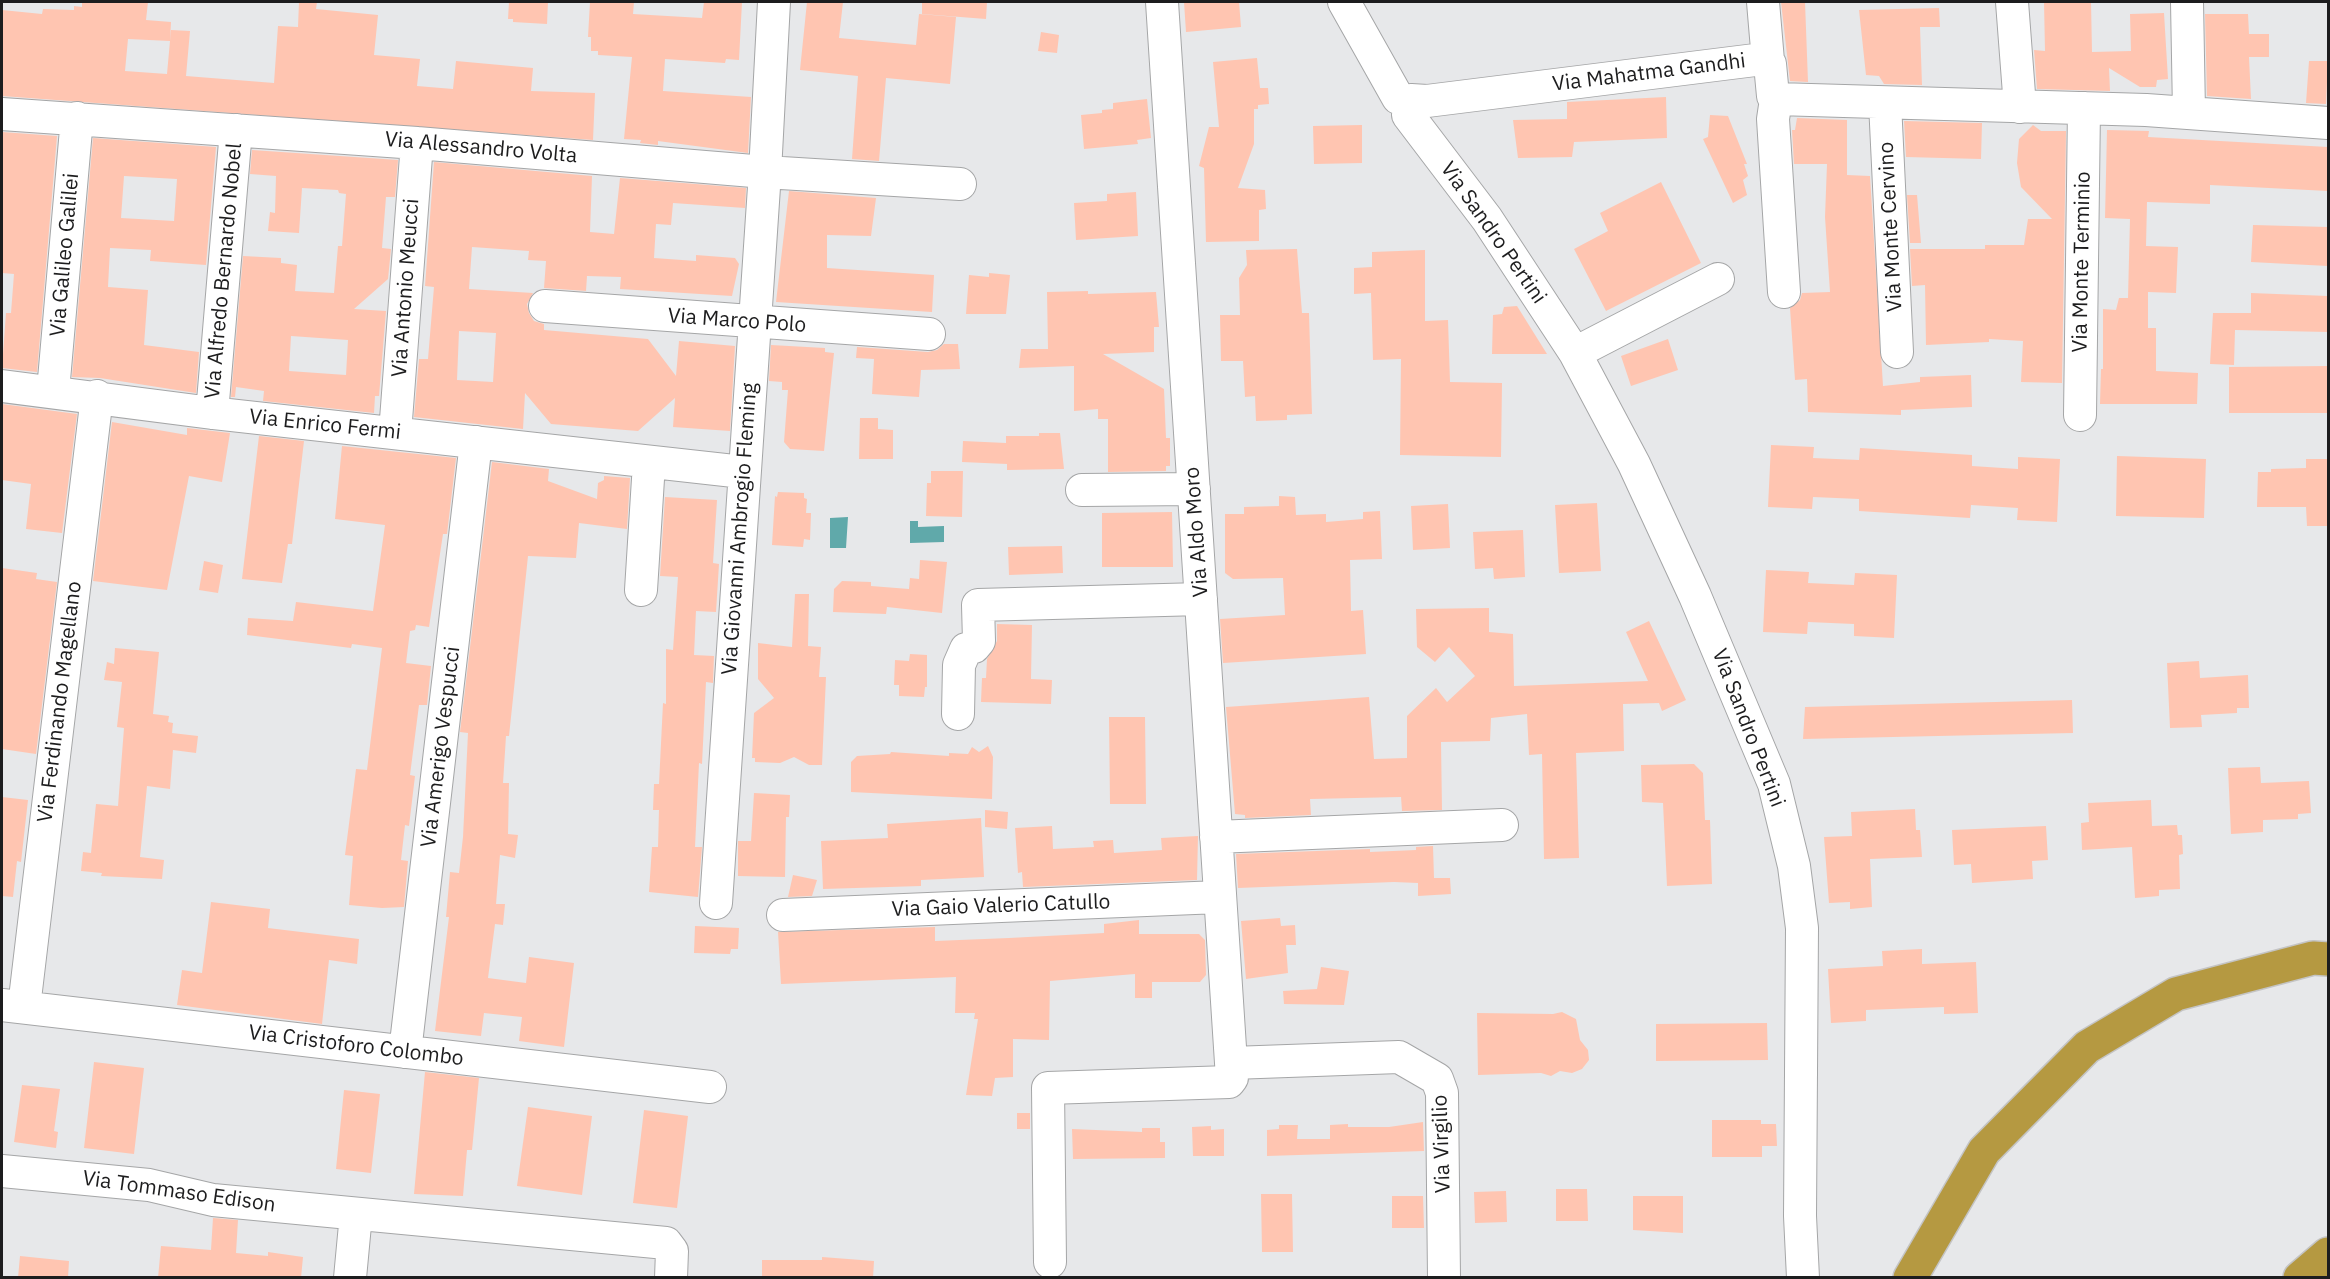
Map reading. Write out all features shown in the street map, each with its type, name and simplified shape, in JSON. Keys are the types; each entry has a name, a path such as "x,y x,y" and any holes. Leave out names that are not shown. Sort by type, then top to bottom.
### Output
{"highway":[{"path":"1910,1278 1983,1151 2087,1047 2176,994 2313,958 2328,959"},
{"path":"2300,1278 2328,1254"}],"street":[{"name":"Via Giovanni Ambrogio Fleming","path":"716,895 765,172 774,2"},
{"name":"Via Aldo Moro","path":"1162,2 1232,1063"},
{"name":"Via Sandro Pertini","path":"1344,2 1575,353 1634,464 1695,596 1774,784 1796,877 1802,928 1800,1216 1803,1278"},
{"path":"1762,2 1768,61"},
{"path":"2012,2 2020,107"},
{"path":"2187,2 2189,112"},
{"name":"Via Mahatma Gandhi","path":"1412,104 1751,60 1768,61 1773,96 1776,99 1773,119 1784,292"},
{"path":"1776,99 2189,112 2328,123"},
{"name":"Via Monte Cervino","path":"1885,103 1897,352"},
{"name":"Via Monte Terminio","path":"2080,415 2084,108"},
{"name":"Via Alessandro Volta","path":"2,114 417,142 765,172 960,184"},
{"name":"Via Galileo Galilei","path":"53,391 77,118"},
{"name":"Via Alfredo Bernardo Nobel","path":"212,413 236,130"},
{"name":"Via Antonio Meucci","path":"395,433 417,142"},
{"path":"1575,353 1718,279"},
{"name":"Via Marco Polo","path":"545,306 929,334"},
{"name":"Via Enrico Fermi","path":"2,386 97,396 212,413 743,472"},
{"name":"Via Ferdinando Magellano","path":"13,1006 97,396"},
{"name":"Via Amerigo Vespucci","path":"405,1052 476,442"},
{"path":"641,590 649,463"},
{"path":"1082,490 1194,489"},
{"path":"958,714 959,665 966,649 974,648 978,640 978,605 1201,599"},
{"path":"1216,837 1502,825"},
{"name":"Via Gaio Valerio Catullo","path":"783,915 1220,897"},
{"name":"Via Cristoforo Colombo","path":"13,1006 710,1087"},
{"name":"Via Virgilio","path":"1232,1063 1399,1057 1437,1079 1442,1093 1444,1278"},
{"path":"1050,1262 1048,1088 1229,1082 1232,1078 1232,1063"},
{"name":"Via Tommaso Edison","path":"2,1171 130,1182 213,1200 666,1243 672,1251 670,1278"},
{"path":"350,1278 356,1214"}],"water":[{"path":"848,517 846,548 830,548 830,518"},
{"path":"910,521 918,521 918,527 944,526 944,542 910,543"}],"building":[{"path":"82,2 148,2 146,20 171,22 170,41 171,30 190,31 186,76 274,83 278,26 298,27 299,2 317,2 316,9 378,15 374,55 420,59 417,86 453,89 456,61 533,68 531,91 595,93 593,140 2,96 2,10 42,14 43,9 74,10 74,6 82,7","holes":["128,39 170,41 167,74 125,71"]},
{"path":"509,2 548,2 547,24 513,22 513,19 508,19"},
{"path":"590,2 634,2 633,14 702,18 704,2 742,2 739,60 726,59 725,63 665,59 663,91 751,97 748,153 658,141 658,145 640,143 641,140 624,139 632,57 598,55 598,51 591,51 591,37 588,37"},
{"path":"807,2 843,2 839,38 916,45 919,14 956,17 950,84 886,78 879,161 852,159 858,76 800,70"},
{"path":"922,2 987,2 986,19 922,14"},
{"path":"1184,2 1239,2 1241,27 1186,32"},
{"path":"1781,2 1805,2 1808,82 1790,81"},
{"path":"2044,2 2091,2 2092,52 2131,51 2130,14 2164,13 2168,79 2157,80 2156,87 2140,87 2109,68 2110,91 2037,89 2034,50 2045,51"},
{"path":"1939,8 1940,27 1920,27 1922,85 1884,84 1879,76 1866,75 1859,10"},
{"path":"2205,14 2248,14 2249,34 2269,34 2269,57 2249,57 2251,99 2207,96"},
{"path":"1041,32 1059,35 1057,53 1038,51"},
{"path":"1257,58 1260,88 1268,88 1269,104 1258,105 1258,109 1254,109 1254,144 1238,188 1265,190 1266,209 1259,210 1259,241 1206,242 1204,168 1199,166 1209,127 1219,127 1213,62"},
{"path":"2309,61 2328,61 2326,104 2306,103"},
{"path":"1666,97 1667,138 1574,142 1572,157 1518,158 1513,120 1567,119 1567,102"},
{"path":"1147,99 1151,138 1137,140 1138,144 1084,149 1081,115 1102,113 1102,110 1113,109 1113,103"},
{"path":"1710,115 1728,116 1747,164 1744,164 1748,176 1743,180 1747,195 1733,203 1703,139 1708,137"},
{"path":"1797,118 1847,120 1847,175 1870,176 1883,386 1920,382 1920,377 1971,375 1972,407 1901,410 1901,415 1808,412 1807,379 1795,380 1790,308 1800,300 1802,293 1830,292 1825,217 1827,164 1794,164 1792,130 1795,130"},
{"path":"1904,121 1982,123 1981,159 1906,157"},
{"path":"1362,125 1362,163 1314,164 1313,126"},
{"path":"2033,125 2041,131 2066,131 2062,383 2021,382 2023,341 1989,339 1989,342 1926,345 1925,285 1912,286 1910,249 1985,249 1985,245 2024,245 2028,219 2052,219 2021,187 2017,163 2019,139"},
{"path":"2107,130 2149,131 2148,137 2328,147 2328,191 2210,185 2210,204 2147,202 2146,246 2178,247 2176,293 2148,292 2148,328 2156,328 2156,371 2198,373 2197,404 2100,404 2101,369 2103,369 2103,309 2116,310 2119,298 2128,298 2130,219 2105,218"},
{"path":"2,132 57,136 37,372 2,368 6,313 11,313 14,274 2,273"},
{"path":"93,138 216,147 206,265 150,261 151,250 110,248 108,287 148,290 144,345 199,352 196,393 100,378 72,377","holes":["124,176 177,179 174,221 121,218"]},
{"path":"252,150 398,160 395,197 386,197 382,248 391,249 388,279 354,309 386,311 379,396 375,396 374,413 263,401 264,391 236,387 235,397 231,397 243,256 281,258 281,263 297,265 295,291 334,293 338,246 342,246 346,194 339,193 338,190 302,188 299,233 268,231 270,212 275,213 276,176 250,174","holes":["291,336 348,340 346,375 289,371"]},
{"path":"434,162 592,176 590,232 614,234 620,178 746,188 745,208 673,203 671,225 656,224 654,258 696,261 696,255 735,258 739,264 732,296 620,289 621,277 587,276 586,291 544,288 546,261 528,260 529,251 472,247 469,289 533,293 527,304 529,313 534,321 544,324 544,330 648,339 676,376 679,341 735,346 730,431 673,427 675,398 638,431 551,424 525,393 523,429 414,417 419,359 428,359 434,287 425,286","holes":["459,331 496,333 493,382 457,380"]},
{"path":"1661,182 1701,263 1606,311 1574,249 1608,231 1600,213"},
{"path":"789,191 876,198 871,236 827,235 827,268 934,275 932,312 776,302"},
{"path":"1136,192 1138,236 1076,240 1074,203 1107,201 1107,194"},
{"path":"1907,195 1917,195 1921,243 1910,243"},
{"path":"2253,225 2328,227 2328,266 2251,262"},
{"path":"1297,249 1302,313 1309,313 1312,414 1287,415 1287,420 1256,421 1255,396 1245,397 1243,361 1221,361 1220,315 1240,315 1239,278 1247,265 1246,250"},
{"path":"1425,250 1425,321 1448,320 1450,382 1502,383 1501,457 1400,455 1401,359 1373,360 1371,293 1354,294 1354,268 1372,267 1372,252"},
{"path":"989,273 1010,275 1006,314 966,314 969,275 989,277"},
{"path":"1088,291 1088,294 1156,292 1159,327 1154,327 1154,352 1103,354 1164,389 1166,438 1170,438 1170,466 1166,466 1166,471 1108,472 1108,419 1098,419 1098,409 1074,411 1074,366 1019,368 1021,349 1048,349 1047,292"},
{"path":"2251,293 2328,296 2328,332 2235,330 2234,365 2210,364 2213,313 2251,313"},
{"path":"1517,306 1547,354 1492,354 1493,315 1502,314 1504,307"},
{"path":"1668,339 1678,370 1631,386 1621,356"},
{"path":"944,344 958,344 960,369 921,370 919,397 872,394 874,359 856,358 857,347 928,352 937,350"},
{"path":"771,345 825,348 825,352 834,353 824,451 790,449 784,442 788,390 782,390 782,382 769,381"},
{"path":"2328,366 2328,413 2229,413 2229,367"},
{"path":"2,404 77,414 62,533 26,529 31,484 2,480"},
{"path":"860,418 878,418 878,429 893,430 893,459 859,459"},
{"path":"112,422 187,435 187,428 230,433 222,482 189,476 167,590 93,581"},
{"path":"1039,433 1060,433 1064,469 1007,470 1007,464 962,462 963,441 1006,443 1006,436 1039,436"},
{"path":"259,436 304,441 292,544 288,544 282,583 242,579"},
{"path":"1771,445 1814,447 1813,458 1859,460 1860,448 1972,455 1972,466 2018,469 2018,457 2060,459 2057,522 2017,520 2018,508 1971,505 1970,518 1859,511 1859,499 1813,497 1812,509 1768,507"},
{"path":"342,446 456,458 447,534 443,534 429,627 416,625 415,630 410,631 406,663 431,666 427,705 419,705 410,775 415,776 409,826 405,825 401,860 408,861 404,907 349,905 353,856 345,855 356,769 367,770 382,648 352,644 351,648 247,635 248,618 293,621 296,602 373,611 385,525 335,519"},
{"path":"2117,456 2206,459 2204,518 2116,516"},
{"path":"2306,459 2328,459 2328,526 2307,526 2306,507 2257,507 2258,472 2271,472 2271,469 2306,468"},
{"path":"492,462 549,469 548,481 597,499 598,483 604,480 604,476 630,478 627,529 579,523 576,558 528,556 509,736 506,736 503,783 509,783 508,834 518,835 515,858 500,855 496,904 505,904 503,925 495,924 488,978 526,983 529,957 574,963 564,1047 519,1041 522,1017 484,1013 481,1036 435,1031 449,917 446,917 450,872 459,873 463,837 468,733 460,732"},
{"path":"931,471 963,471 962,517 926,516 927,483 931,483"},
{"path":"778,492 804,493 804,498 807,499 806,513 811,513 810,540 804,539 803,547 772,545 775,496 777,497"},
{"path":"1279,496 1295,497 1296,515 1326,514 1326,522 1363,519 1363,512 1380,511 1382,559 1350,560 1351,611 1363,610 1366,654 1223,663 1220,619 1285,615 1283,578 1233,579 1225,573 1225,514 1244,514 1244,507 1279,506"},
{"path":"665,497 717,500 713,563 719,564 716,612 696,611 694,655 714,656 713,683 706,682 702,764 699,763 695,847 702,847 698,897 649,892 652,847 658,847 659,810 653,810 654,784 659,784 663,703 666,704 666,649 673,650 678,577 660,576"},
{"path":"1597,503 1601,571 1559,573 1555,505"},
{"path":"1448,504 1450,548 1413,550 1411,506"},
{"path":"1172,512 1173,567 1102,567 1102,513"},
{"path":"1523,530 1525,577 1494,579 1493,568 1475,569 1473,532"},
{"path":"1062,546 1063,573 1009,575 1008,547"},
{"path":"920,560 947,562 942,613 887,607 886,614 833,612 834,589 842,581 871,582 871,586 909,589 910,578 919,579"},
{"path":"204,561 223,565 218,593 199,590"},
{"path":"2,568 37,573 36,579 57,582 36,754 2,749"},
{"path":"1766,570 1809,572 1808,583 1854,585 1855,573 1897,575 1894,638 1854,636 1854,624 1808,622 1807,634 1763,632"},
{"path":"795,594 809,594 808,646 821,647 819,677 826,677 822,765 809,765 794,757 780,763 755,762 755,758 752,758 754,713 774,698 758,679 758,643 792,647"},
{"path":"1489,608 1489,632 1513,634 1514,686 1648,681 1626,632 1649,621 1686,700 1662,711 1659,703 1623,704 1624,751 1576,753 1579,858 1544,859 1542,754 1529,755 1527,714 1491,718 1490,741 1441,742 1442,810 1402,811 1401,797 1310,799 1311,815 1245,818 1245,815 1235,814 1226,707 1369,697 1374,759 1407,758 1407,716 1436,688 1447,702 1475,676 1449,647 1435,662 1417,647 1416,609"},
{"path":"997,624 1032,625 1031,679 1052,680 1051,704 981,702 982,678 986,678 987,659 997,641"},
{"path":"115,648 159,652 153,714 169,716 168,722 173,723 172,733 198,736 196,753 173,750 170,789 147,786 140,857 164,860 162,879 101,876 102,873 81,871 83,852 91,853 96,804 118,806 124,728 117,727 122,682 104,680 107,662 114,664"},
{"path":"910,654 927,655 927,687 925,687 924,697 899,696 899,685 894,685 895,660 909,661"},
{"path":"2199,661 2200,678 2248,675 2249,708 2237,708 2237,713 2201,715 2202,727 2170,728 2167,663"},
{"path":"2072,700 2073,733 1803,739 1805,707"},
{"path":"1109,717 1145,717 1146,804 1110,804"},
{"path":"988,746 993,757 992,799 851,792 851,762 857,756 890,754 891,752 949,756 949,753 968,754 972,747 979,752"},
{"path":"1694,764 1703,773 1705,820 1710,820 1712,884 1667,886 1663,803 1642,802 1641,765"},
{"path":"2260,767 2261,783 2309,781 2311,813 2298,814 2298,819 2263,820 2263,832 2231,834 2228,768"},
{"path":"754,793 790,795 789,817 786,817 785,877 738,876 738,841 751,841"},
{"path":"2,797 28,800 21,862 17,861 13,897 2,896"},
{"path":"2151,800 2152,826 2177,825 2178,835 2182,835 2183,854 2179,855 2180,889 2159,890 2159,896 2135,898 2132,847 2082,850 2081,823 2089,822 2088,803"},
{"path":"1915,809 1916,830 1920,830 1922,857 1870,859 1872,907 1850,909 1850,902 1829,903 1824,837 1852,836 1851,812"},
{"path":"985,810 1008,812 1007,829 985,827"},
{"path":"981,818 984,877 921,880 921,886 823,889 821,841 888,838 887,824"},
{"path":"1052,826 1053,849 1094,847 1093,841 1113,840 1114,853 1162,850 1161,838 1198,836 1197,880 1023,887 1022,872 1018,873 1015,828"},
{"path":"2046,826 2048,860 2032,861 2033,879 1972,883 1971,864 1954,865 1952,830"},
{"path":"1433,846 1434,878 1450,878 1451,894 1418,896 1418,883 1394,882 1238,888 1236,854 1370,849 1370,852 1416,850 1416,847"},
{"path":"793,875 817,880 812,896 788,897"},
{"path":"211,902 270,909 268,928 359,939 357,964 329,960 322,1024 177,1005 182,970 202,973"},
{"path":"1280,918 1281,926 1295,925 1296,945 1286,945 1288,973 1246,979 1241,921"},
{"path":"1139,920 1139,934 1199,934 1205,940 1206,975 1200,982 1152,982 1152,998 1135,998 1135,974 1050,981 1049,1040 1013,1039 1013,1077 995,1078 992,1096 966,1095 978,1019 974,1019 975,1013 955,1013 956,977 781,984 778,932 935,927 935,941 1104,933 1104,924"},
{"path":"695,926 739,928 738,949 731,949 730,954 694,953"},
{"path":"1922,949 1922,964 1976,962 1978,1013 1944,1014 1944,1007 1866,1010 1866,1021 1831,1023 1828,969 1883,966 1882,951"},
{"path":"1321,967 1349,971 1344,1005 1284,1004 1283,991 1317,989"},
{"path":"1562,1012 1576,1019 1580,1040 1588,1050 1589,1060 1582,1069 1572,1073 1560,1071 1551,1076 1541,1073 1478,1075 1477,1013 1553,1014"},
{"path":"1767,1023 1768,1060 1656,1061 1656,1024"},
{"path":"94,1062 144,1068 134,1154 84,1148"},
{"path":"425,1072 479,1078 472,1150 467,1150 463,1196 414,1194"},
{"path":"22,1085 60,1089 54,1131 58,1132 56,1148 14,1142"},
{"path":"344,1090 380,1094 371,1173 336,1169"},
{"path":"528,1107 592,1116 582,1195 517,1186"},
{"path":"644,1110 688,1116 677,1208 633,1203"},
{"path":"1017,1113 1030,1113 1030,1129 1017,1129"},
{"path":"1712,1120 1761,1120 1761,1124 1776,1124 1777,1146 1762,1146 1762,1157 1712,1157"},
{"path":"1423,1122 1424,1151 1267,1156 1267,1130 1279,1129 1279,1125 1298,1125 1297,1139 1330,1139 1330,1125 1389,1127"},
{"path":"1211,1126 1211,1130 1224,1129 1224,1156 1193,1156 1192,1127"},
{"path":"1142,1128 1160,1128 1160,1142 1165,1142 1165,1158 1073,1159 1072,1129 1142,1132"},
{"path":"1556,1189 1587,1189 1588,1221 1556,1221"},
{"path":"1506,1191 1507,1222 1475,1223 1474,1192"},
{"path":"1261,1194 1292,1194 1293,1252 1262,1252"},
{"path":"1392,1196 1423,1196 1424,1228 1392,1228"},
{"path":"1633,1196 1683,1196 1683,1233 1633,1230"},
{"path":"213,1218 238,1220 236,1253 268,1256 268,1252 303,1257 301,1278 158,1278 161,1246 211,1250"},
{"path":"20,1256 69,1261 68,1278 18,1278"},
{"path":"822,1257 874,1261 873,1278 762,1276 762,1260 822,1260"}]}
